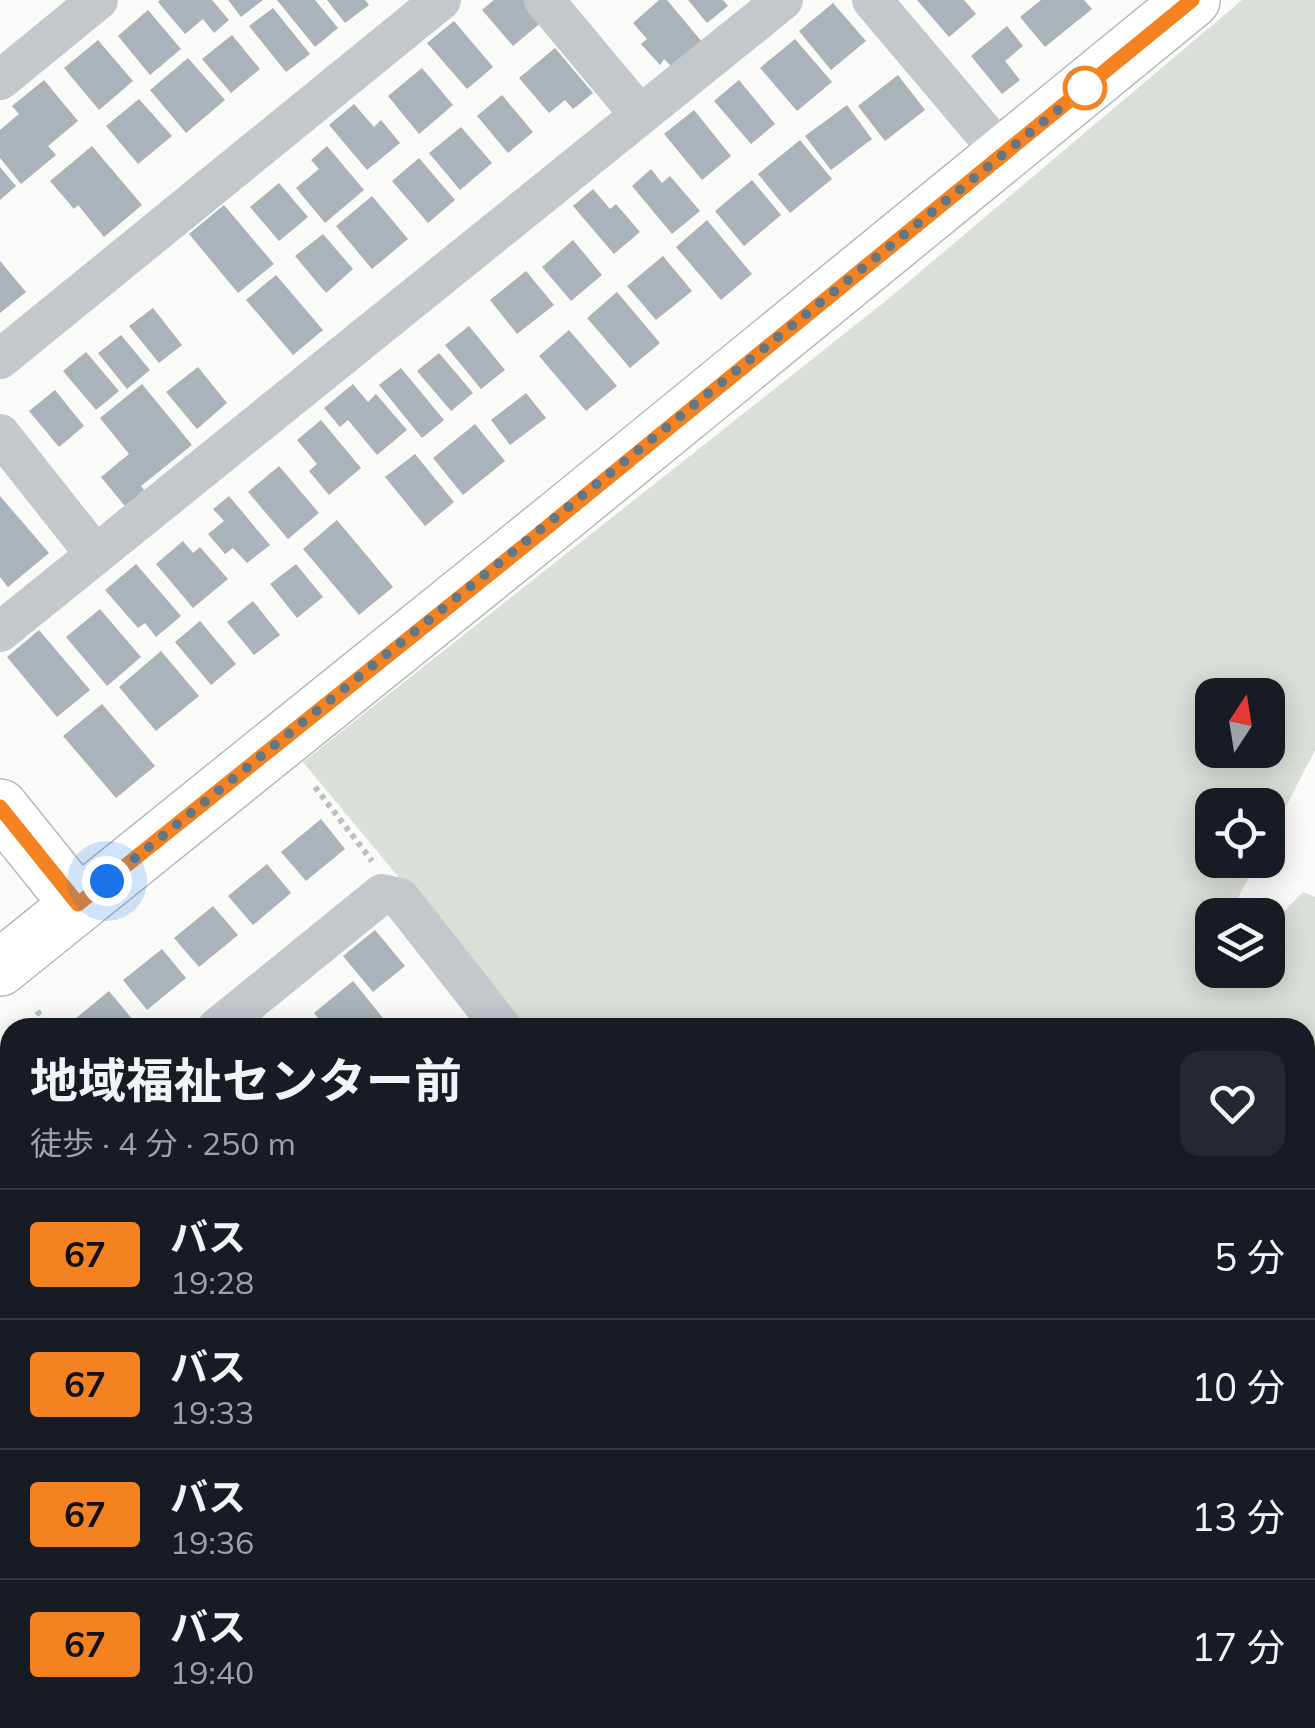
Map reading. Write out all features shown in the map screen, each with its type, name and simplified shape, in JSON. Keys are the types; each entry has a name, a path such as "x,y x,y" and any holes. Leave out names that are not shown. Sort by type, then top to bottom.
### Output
{"street":[{"path":"0,80 98,0"},
{"path":"0,359 441,0"},
{"path":"544,0 640,115"},
{"path":"0,632 784,0"},
{"path":"872,0 1003,155"},
{"path":"0,968 1192,0"},
{"path":"0,434 95,554"},
{"path":"0,807 78,904"},
{"path":"229,1018 382,894 400,898 494,1018"}],"path":[{"path":"315,787 400,898"},
{"path":"36,1011 42,1018"}],"shaded area":[{"path":"1242,0 1315,0 1315,750 1285,808 1285,788 1195,788 1195,878 1249,878 1238,898 1195,898 1195,988 1285,988 1285,911 1303,892 1315,897 1315,1018 516,1018 303,762 887,300"}],"building":[{"path":"160,0 212,0 229,20 214,33 203,19 185,34"},
{"path":"228,0 263,0 241,17"},
{"path":"277,0 315,0 338,28 315,47"},
{"path":"327,0 365,0 369,5 345,23"},
{"path":"494,0 525,0 543,21 513,46 482,10"},
{"path":"659,0 667,0 703,43 673,68 664,59 660,65 641,44 647,39 633,23"},
{"path":"688,0 723,0 728,6 707,23"},
{"path":"917,0 964,0 976,14 949,37"},
{"path":"1041,0 1084,0 1092,9 1045,47 1020,17"},
{"path":"833,3 866,41 831,70 799,31"},
{"path":"273,8 310,54 286,72 249,26"},
{"path":"148,10 181,49 150,75 118,36"},
{"path":"454,21 493,67 467,89 427,43"},
{"path":"1007,26 1023,46 1005,61 1020,80 1002,94 971,56"},
{"path":"232,35 260,69 231,93 202,59"},
{"path":"795,39 832,82 797,111 760,68"},
{"path":"98,40 133,81 99,110 64,68"},
{"path":"555,48 593,93 573,109 565,100 549,113 519,78"},
{"path":"188,58 225,100 186,133 150,90"},
{"path":"422,68 453,105 419,134 388,96"},
{"path":"898,75 925,110 885,141 858,106"},
{"path":"44,80 78,121 48,146 56,155 21,184 0,158 0,130 19,114 12,106"},
{"path":"739,80 775,124 751,144 714,101"},
{"path":"502,95 533,132 508,153 477,116"},
{"path":"139,99 172,136 138,164 106,126"},
{"path":"354,104 374,127 381,120 400,143 367,170 329,125"},
{"path":"847,105 872,139 831,170 805,136"},
{"path":"694,110 731,156 702,180 664,134"},
{"path":"461,127 492,163 460,190 429,153"},
{"path":"800,140 832,179 790,213 758,174"},
{"path":"92,146 142,205 104,237 78,205 74,209 50,181"},
{"path":"327,146 364,190 325,223 296,188 319,169 311,160"},
{"path":"419,158 455,200 428,223 392,181"},
{"path":"0,167 16,186 0,200"},
{"path":"651,169 662,183 670,176 700,211 672,234 632,186"},
{"path":"752,180 781,215 744,246 715,211"},
{"path":"279,183 308,217 279,241 250,207"},
{"path":"593,189 610,209 616,204 640,232 614,254 573,206"},
{"path":"372,196 408,239 372,269 336,226"},
{"path":"224,205 274,264 238,293 189,234"},
{"path":"707,220 752,274 721,300 676,247"},
{"path":"323,234 353,269 326,293 295,256"},
{"path":"573,240 602,275 571,301 542,267"},
{"path":"663,256 692,291 656,320 627,286"},
{"path":"0,261 26,292 0,313"},
{"path":"526,271 554,305 517,334 490,300"},
{"path":"276,275 323,330 293,355 246,300"},
{"path":"617,292 660,343 630,368 587,318"},
{"path":"153,308 182,345 159,363 129,326"},
{"path":"469,326 505,370 481,389 445,345"},
{"path":"569,330 617,386 586,411 539,356"},
{"path":"121,335 150,370 127,389 98,353"},
{"path":"86,352 119,391 96,410 63,371"},
{"path":"439,353 473,393 451,411 417,371"},
{"path":"198,367 227,403 197,429 166,392"},
{"path":"401,368 444,420 422,438 379,385"},
{"path":"142,384 192,445 141,486 148,495 129,511 101,477 129,454 100,418"},
{"path":"353,384 368,402 376,394 407,430 377,455 348,420 340,427 324,408"},
{"path":"55,390 84,426 59,447 29,411"},
{"path":"526,393 546,418 510,445 491,420"},
{"path":"321,420 361,468 329,495 309,471 317,464 297,440"},
{"path":"475,424 505,461 463,495 433,458"},
{"path":"415,454 454,502 425,526 385,477"},
{"path":"279,466 319,513 288,539 248,492"},
{"path":"0,496 49,553 8,587 0,577"},
{"path":"229,496 270,545 247,563 233,548 225,554 208,534 224,521 213,509"},
{"path":"337,520 393,587 359,615 303,549"},
{"path":"183,541 193,553 200,547 228,579 193,608 156,564"},
{"path":"136,564 181,616 156,637 145,623 138,628 105,590"},
{"path":"296,564 323,597 297,618 270,584"},
{"path":"253,601 280,635 254,655 227,622"},
{"path":"100,609 141,657 107,686 66,637"},
{"path":"200,621 236,664 211,685 175,642"},
{"path":"39,630 90,690 57,717 7,657"},
{"path":"161,651 199,696 156,731 119,687"},
{"path":"102,704 155,766 116,798 63,736"},
{"path":"321,819 345,849 306,881 281,852"},
{"path":"267,864 291,893 253,925 228,896"},
{"path":"213,906 238,935 199,967 174,938"},
{"path":"375,930 405,966 373,992 343,956"},
{"path":"162,949 186,978 147,1010 123,980"},
{"path":"353,981 383,1018 318,1018 314,1013"},
{"path":"109,991 131,1018 76,1018"}],"bus line":[{"name":"67","path":"0,807 78,904 534,538 1192,0"}],"route":[{"path":"107,881 1085,88"}]}
